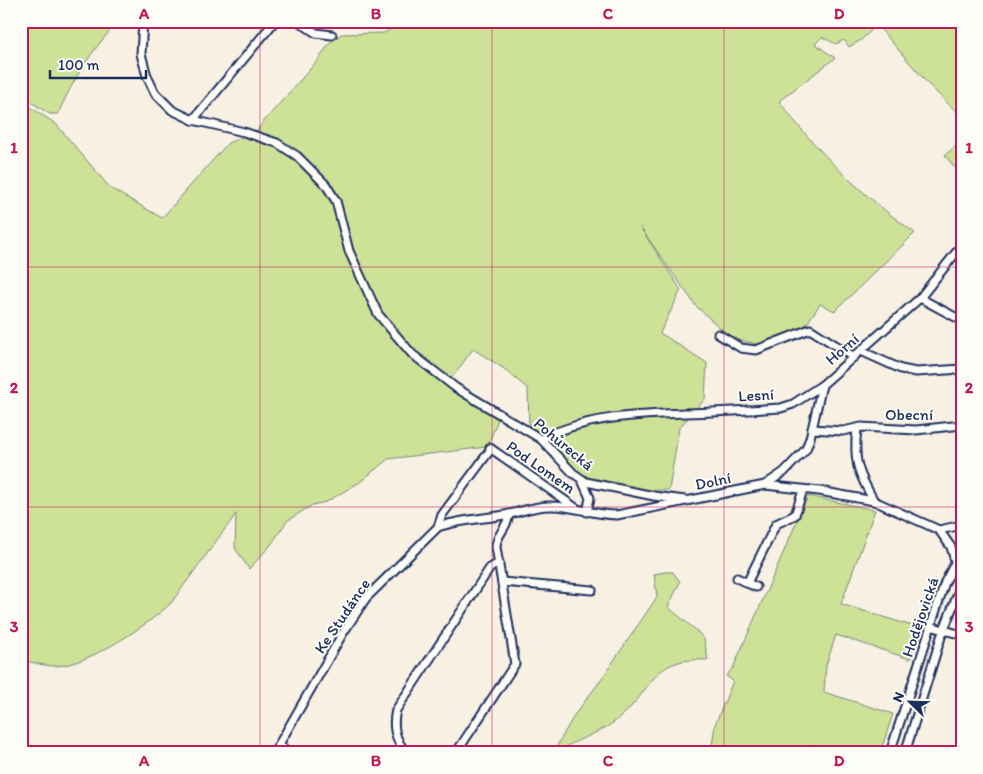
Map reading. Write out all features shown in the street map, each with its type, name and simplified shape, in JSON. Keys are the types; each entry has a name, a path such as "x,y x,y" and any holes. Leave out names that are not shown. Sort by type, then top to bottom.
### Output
{"street":[{"name":"Pohůrecká","path":"143,21 141,54 147,76 156,93 172,110 193,120 277,142 312,169 326,185 336,201 349,252 378,314 412,354 456,388 541,439 582,480 622,490 690,500"},
{"path":"193,120 274,21"},
{"path":"298,21 316,33 332,35"},
{"name":"Horní","path":"765,485 797,460 806,449 822,385 920,298 962,245"},
{"path":"920,298 957,318"},
{"path":"718,334 741,348 756,350 810,329 854,358"},
{"path":"861,351 901,369 916,372 962,369"},
{"name":"Lesní","path":"541,439 557,430 592,421 642,414 781,408 793,404 822,385"},
{"name":"Obecní","path":"812,429 843,431 869,427 916,430 962,425"},
{"path":"857,429 854,457 856,466 874,501"},
{"name":"Pod Lomem","path":"438,527 442,516 490,448 577,509"},
{"path":"582,480 590,498 587,512"},
{"name":"Dolní","path":"438,527 450,523 549,506 617,515 765,485 874,501 939,530"},
{"path":"746,583 776,524 794,515 803,490"},
{"path":"456,753 515,664 496,542 508,524 509,514"},
{"path":"955,562 951,547 939,530 962,525"},
{"name":"Ke Studánce","path":"274,753 343,633 366,598 438,527"},
{"name":"Hodějovická","path":"890,753 930,626 955,562 962,550"},
{"path":"406,753 394,732 393,721 396,710 490,568 499,563"},
{"path":"736,578 756,587"},
{"path":"502,582 592,590"},
{"path":"905,753 944,630 962,583"},
{"path":"930,626 962,635"},
{"path":"914,676 927,682"},
{"path":"279,744 289,753"}],"green space":[{"path":"21,21 119,21 84,64 58,114 50,114 21,96"},
{"path":"404,21 792,21 798,29 810,21 962,21 962,117 929,85 877,25 861,40 849,47 844,40 836,44 822,37 815,44 835,58 779,101 809,138 859,189 915,233 835,311 820,304 806,325 791,334 759,344 732,339 696,306 640,227 681,290 660,333 707,363 705,399 679,428 669,490 620,487 584,476 576,471 529,425 528,389 503,368 473,349 446,386 499,417 487,447 388,459 360,482 326,502 312,505 287,521 270,546 249,569 235,548 236,514 171,603 133,633 100,652 68,664 51,666 21,660 21,101 56,124 110,188 162,218 228,143 260,129 258,128 318,60 329,44 341,34 384,33"},
{"path":"962,141 962,177 945,155"},
{"path":"808,496 875,510 841,604 919,628 910,659 836,635 826,665 824,692 893,714 880,753 832,753 809,745 806,753 711,753 715,725 733,681 726,676 733,668"},
{"path":"673,572 680,582 668,607 704,639 708,660 689,660 674,663 663,669 629,709 617,720 565,747 559,753 553,753 575,714 598,684 657,597 654,574"}]}
